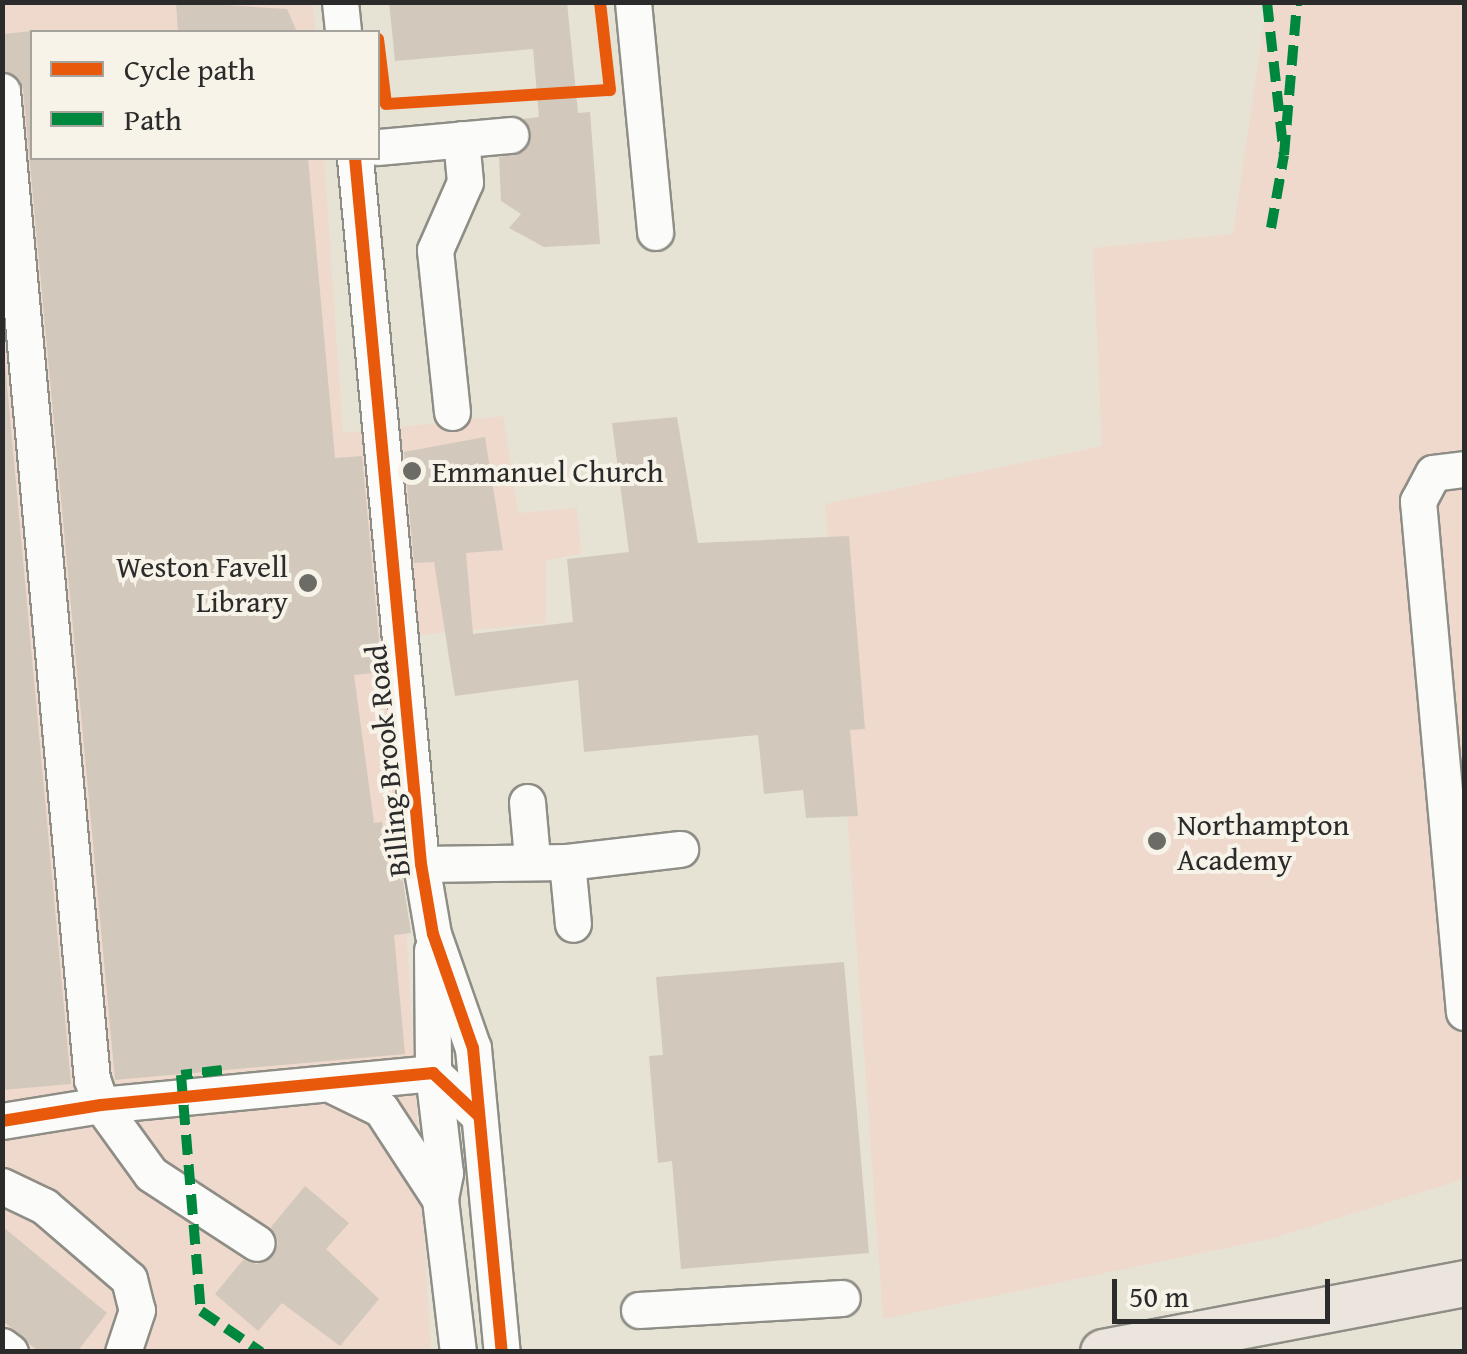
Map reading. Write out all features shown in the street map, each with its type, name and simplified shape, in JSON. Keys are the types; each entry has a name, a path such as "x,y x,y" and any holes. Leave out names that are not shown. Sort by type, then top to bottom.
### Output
{"main road":[{"path":"1103,1352 1464,1283"}],"street":[{"path":"340,2 342,30"},
{"path":"633,2 656,232"},
{"path":"2,91 92,1079 100,1105 167,1188 258,1243"},
{"path":"380,147 510,135"},
{"path":"452,412 435,250 464,182 461,139"},
{"name":"Billing Brook Road","path":"355,160 421,864 432,934 433,1073 445,1172 440,1199 458,1352"},
{"path":"1463,474 1433,473 1418,501 1464,1012"},
{"path":"527,802 573,924"},
{"path":"421,864 680,850"},
{"name":"Billing Brook Road","path":"432,934 474,1048 502,1352"},
{"path":"2,1122 100,1105 334,1086 373,1075 433,1073 479,1116"},
{"path":"334,1086 381,1109 440,1199"},
{"path":"2,1186 44,1206 129,1280 136,1310 123,1352"},
{"path":"639,1310 842,1298"},
{"path":"2,1346 10,1352"}],"shaded area":[{"path":"3,3 313,3 315,30 30,30 30,160 324,160 343,433 503,416 518,513 577,508 581,554 546,560 546,623 389,638 431,1351 3,1352"},
{"name":"Northampton Academy","path":"1267,3 1464,3 1464,1179 1274,1238 883,1319 825,504 1102,446 1093,248 1233,234"}],"building":[{"path":"176,2 287,9 296,30 178,30"},
{"path":"389,2 567,2 578,113 590,112 600,244 544,247 509,228 521,214 501,201 499,157 523,152 531,134 523,119 539,117 533,49 395,61"},
{"path":"30,31 30,160 308,160 335,458 362,456 382,672 354,675 374,823 382,822 386,857 399,856 411,933 394,935 405,1054 115,1080 23,89 19,78 2,70 2,34"},
{"path":"2,331 71,1084 2,1090"},
{"path":"677,417 698,543 849,536 865,729 850,730 858,816 806,818 803,790 764,794 758,735 584,752 578,680 455,696 434,562 414,563 404,452 485,437 503,550 466,553 473,634 573,622 567,559 629,552 612,423"},
{"path":"844,962 869,1253 681,1269 672,1161 658,1163 649,1056 663,1055 656,977"},
{"path":"305,1186 349,1223 326,1249 379,1299 340,1346 282,1303 258,1331 215,1294 243,1260 257,1264 274,1255 278,1243 271,1227"},
{"path":"2,1226 107,1313 77,1352 39,1352 2,1320"}],"marked path":[{"path":"1267,2 1284,155 1297,2"},
{"path":"1271,228 1284,155"},
{"path":"222,1070 181,1075 201,1311 261,1352"}],"cycle path":[{"path":"380,55 386,104 610,90 600,2"},
{"path":"355,160 421,864 433,934 473,1048 502,1352"},
{"path":"2,1121 101,1105 433,1073 479,1116"}],"place":[{"name":"Emmanuel Church","path":"412,471"},
{"name":"Weston Favell Library","path":"308,583"},
{"name":"Northampton Academy","path":"1157,841"}]}
